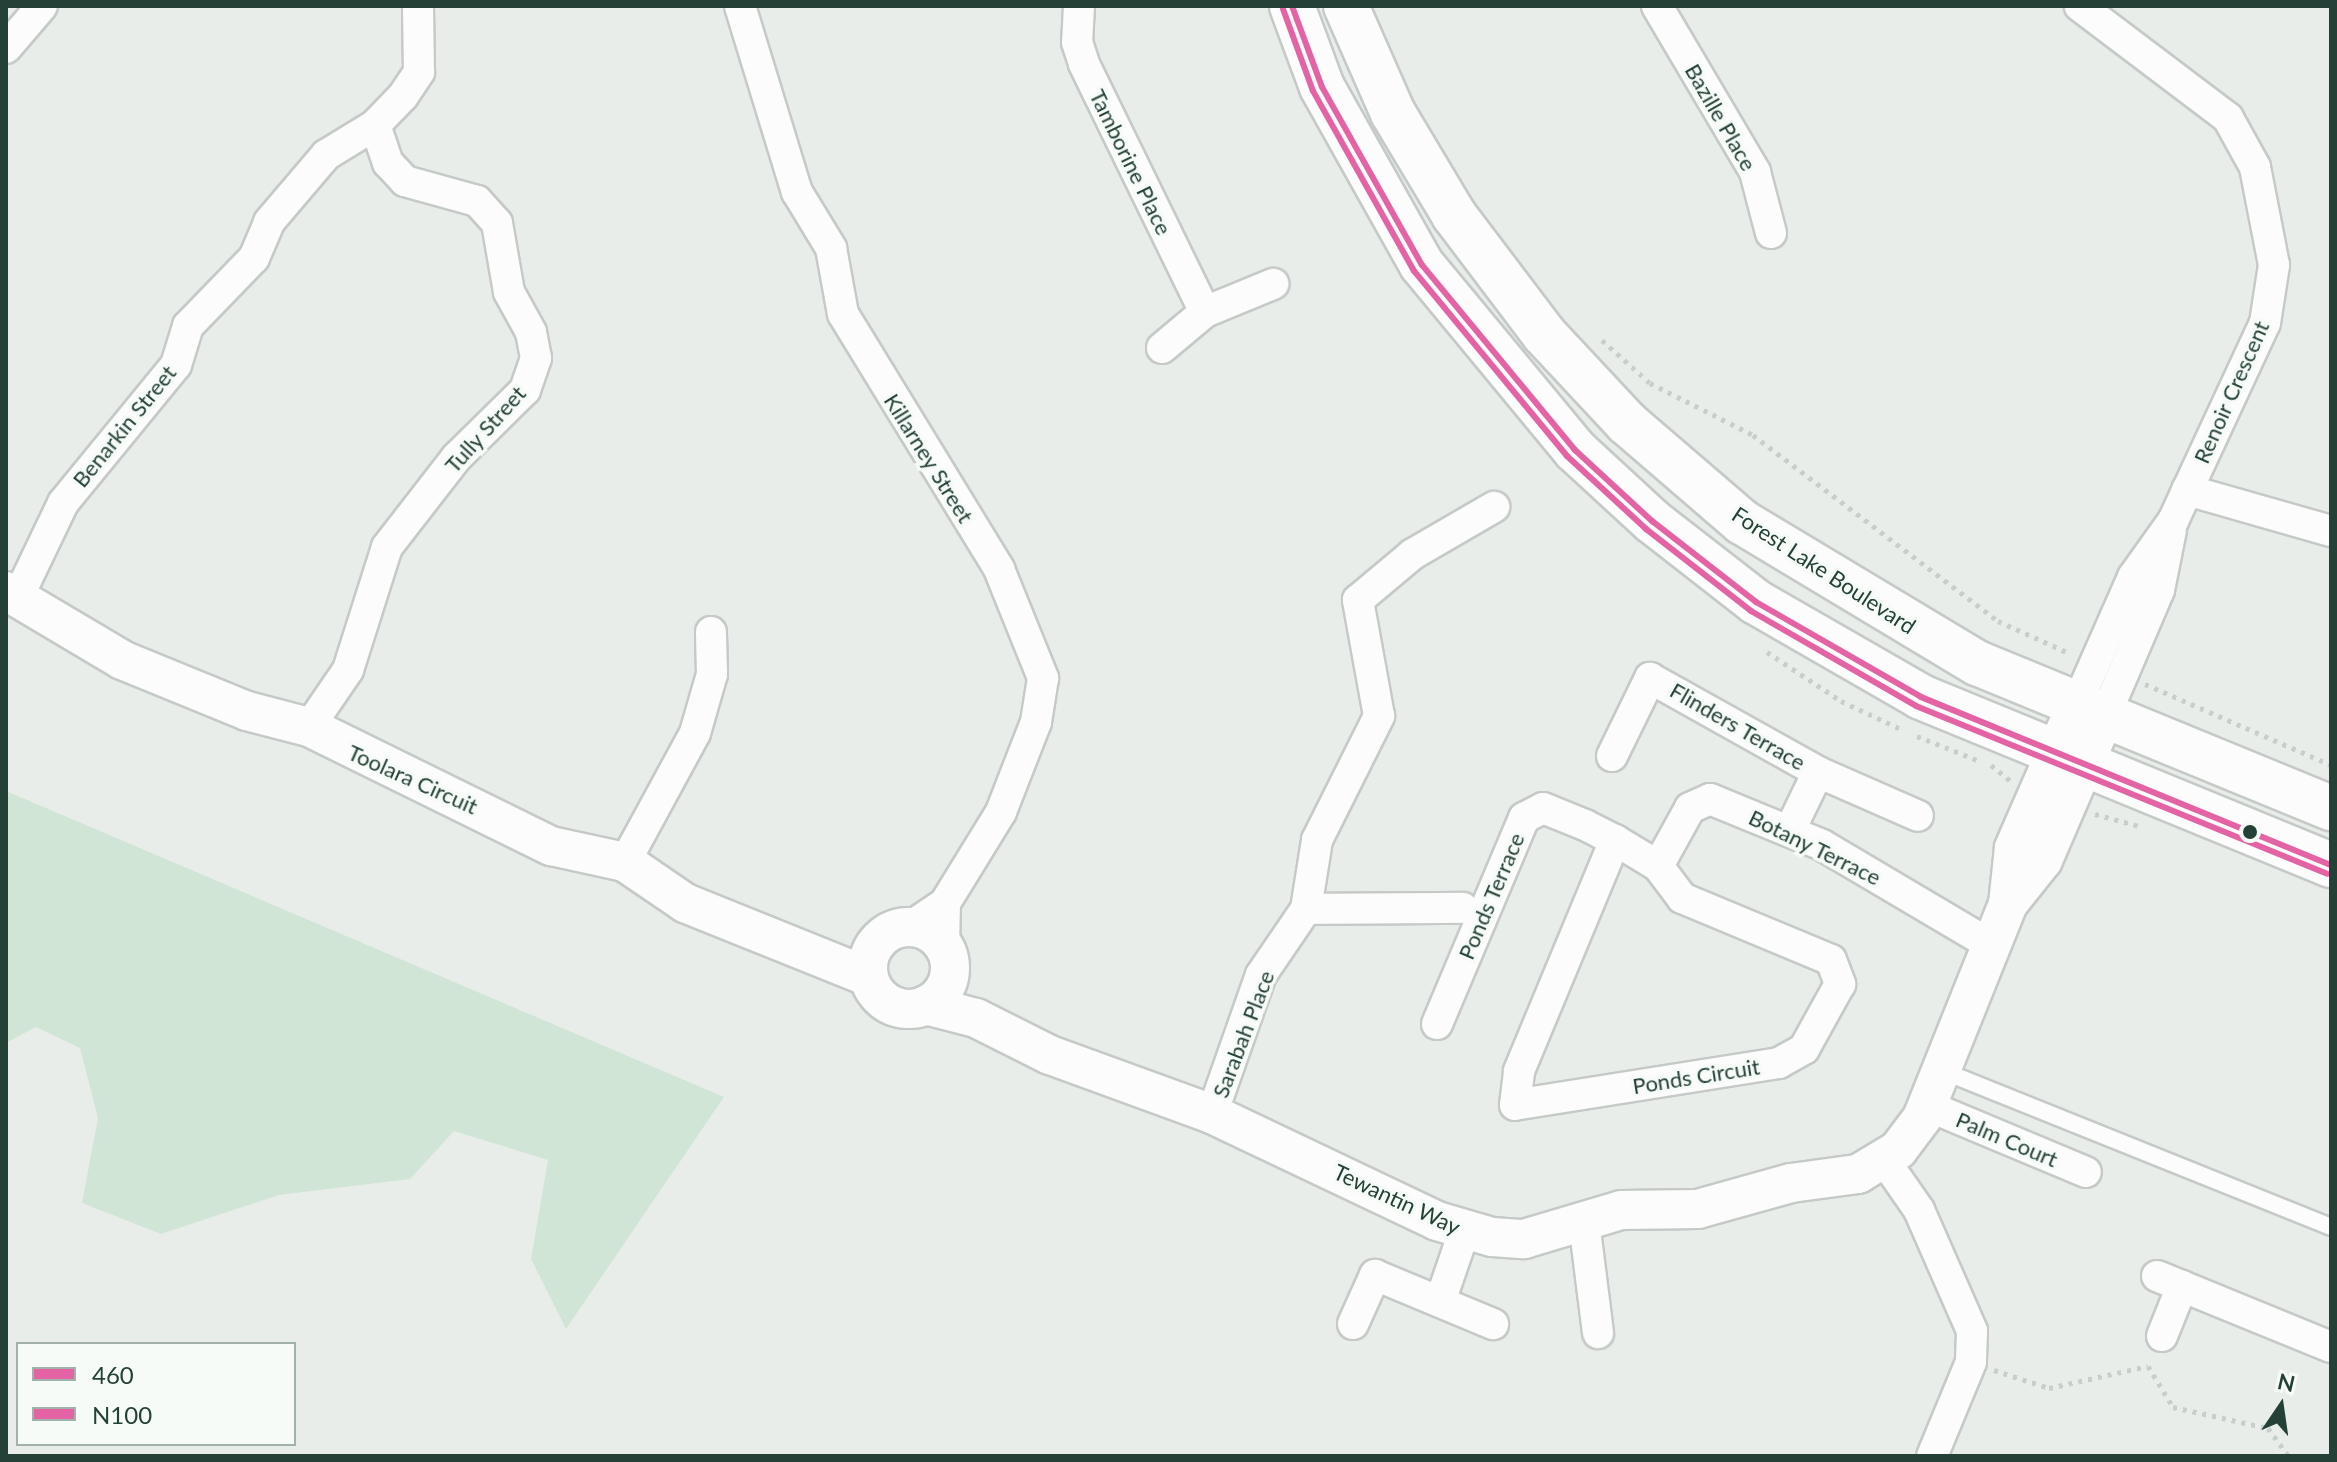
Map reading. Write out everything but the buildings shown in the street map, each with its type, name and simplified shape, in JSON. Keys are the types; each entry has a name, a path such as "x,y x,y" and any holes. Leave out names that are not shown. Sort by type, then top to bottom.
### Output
{"main road":[{"path":"1292,6 1322,87 1422,265 1575,450 1744,593 1839,655 2070,758 2331,865"},
{"name":"Forest Lake Boulevard","path":"1346,6 1393,113 1454,215 1544,334 1627,423 1742,522 1869,603 1977,663 2331,808"}],"street":[{"path":"6,48 42,6"},
{"name":"Benarkin Street","path":"12,593 63,503 176,365 188,326 254,258 269,222 326,155 375,125 419,72 418,6"},
{"name":"Killarney Street","path":"740,6 797,192 831,248 843,314 999,569 1043,678 1036,722 1001,812 945,903 894,934"},
{"name":"Tamborine Place","path":"1079,6 1077,42 1084,64 1205,312"},
{"name":"Bazille Place","path":"1657,6 1755,172 1771,233"},
{"name":"Renoir Crescent","path":"2080,6 2228,118 2255,167 2267,212 2274,265 2265,323 2173,521 2133,577 2095,663 2091,710"},
{"name":"Tully Street","path":"309,727 348,670 387,547 456,458 525,390 536,358 509,292 497,223 477,201 405,181 388,163 375,125"},
{"path":"1162,348 1205,312 1273,284"},
{"path":"2187,490 2331,531"},
{"name":"Sarabah Place","path":"1212,1114 1261,975 1306,909 1317,840 1379,716 1358,600 1413,554 1494,507"},
{"name":"Renoir Crescent","path":"2091,710 2123,674 2159,590 2173,521"},
{"name":"Toolara Circuit","path":"12,593 60,628 122,660 247,711 309,727 551,846 625,862 685,903 824,956 869,977 888,1003 926,1005"},
{"path":"625,862 695,733 712,674 711,632"},
{"name":"Flinders Terrace","path":"1612,756 1650,678 1818,772 1918,816"},
{"path":"1932,1456 1971,1362 1972,1331 1957,1285 1885,1161 1928,1106 2008,904 2014,848 2070,758 2091,710"},
{"name":"Flinders Terrace","path":"1790,830 1818,772"},
{"name":"Botany Terrace","path":"1658,866 1683,817 1703,800 1790,830 1993,946"},
{"name":"Ponds Terrace","path":"1437,1024 1529,812 1553,811 1615,840"},
{"name":"Ponds Circuit","path":"1615,840 1658,866 1682,898 1831,960 1840,984 1813,1040 1779,1063 1515,1105 1519,1071 1615,840"},
{"path":"945,903 947,961 976,1018"},
{"path":"1306,909 1463,908"},
{"path":"824,956 894,934 947,961"},
{"path":"869,977 894,934"},
{"path":"926,1005 947,961"},
{"name":"Tewantin Way","path":"926,1005 976,1018 1050,1055 1212,1114 1464,1232 1524,1239 1621,1210 1732,1202 1791,1183 1858,1174 1885,1161"},
{"name":"Palm Court","path":"1928,1106 2086,1172"},
{"path":"1584,1222 1598,1333"},
{"path":"1441,1299 1464,1232"},
{"path":"1353,1324 1375,1275 1441,1299 1493,1324"},
{"path":"2162,1336 2169,1281 2331,1347"}],"lane":[{"path":"1943,1071 2331,1227"}],"path":[{"path":"1592,332 1650,383 1753,435 1998,621 2095,663"},
{"path":"2123,674 2331,765"},
{"path":"1971,1362 2049,1388 2148,1366 2173,1407 2268,1428 2288,1456"}],"green space":[{"path":"6,791 724,1097 566,1329 531,1259 548,1160 454,1131 410,1179 279,1195 161,1234 82,1203 98,1118 80,1048 36,1027 6,1043"}],"transit line":[{"name":"460","path":"1292,6 1322,87 1422,265 1575,450 1652,521 1756,602 1921,697 2331,865"},
{"name":"N100","path":"1283,9 1313,91 1414,271 1567,456 1646,529 1751,611 1916,706 2327,874"}]}
